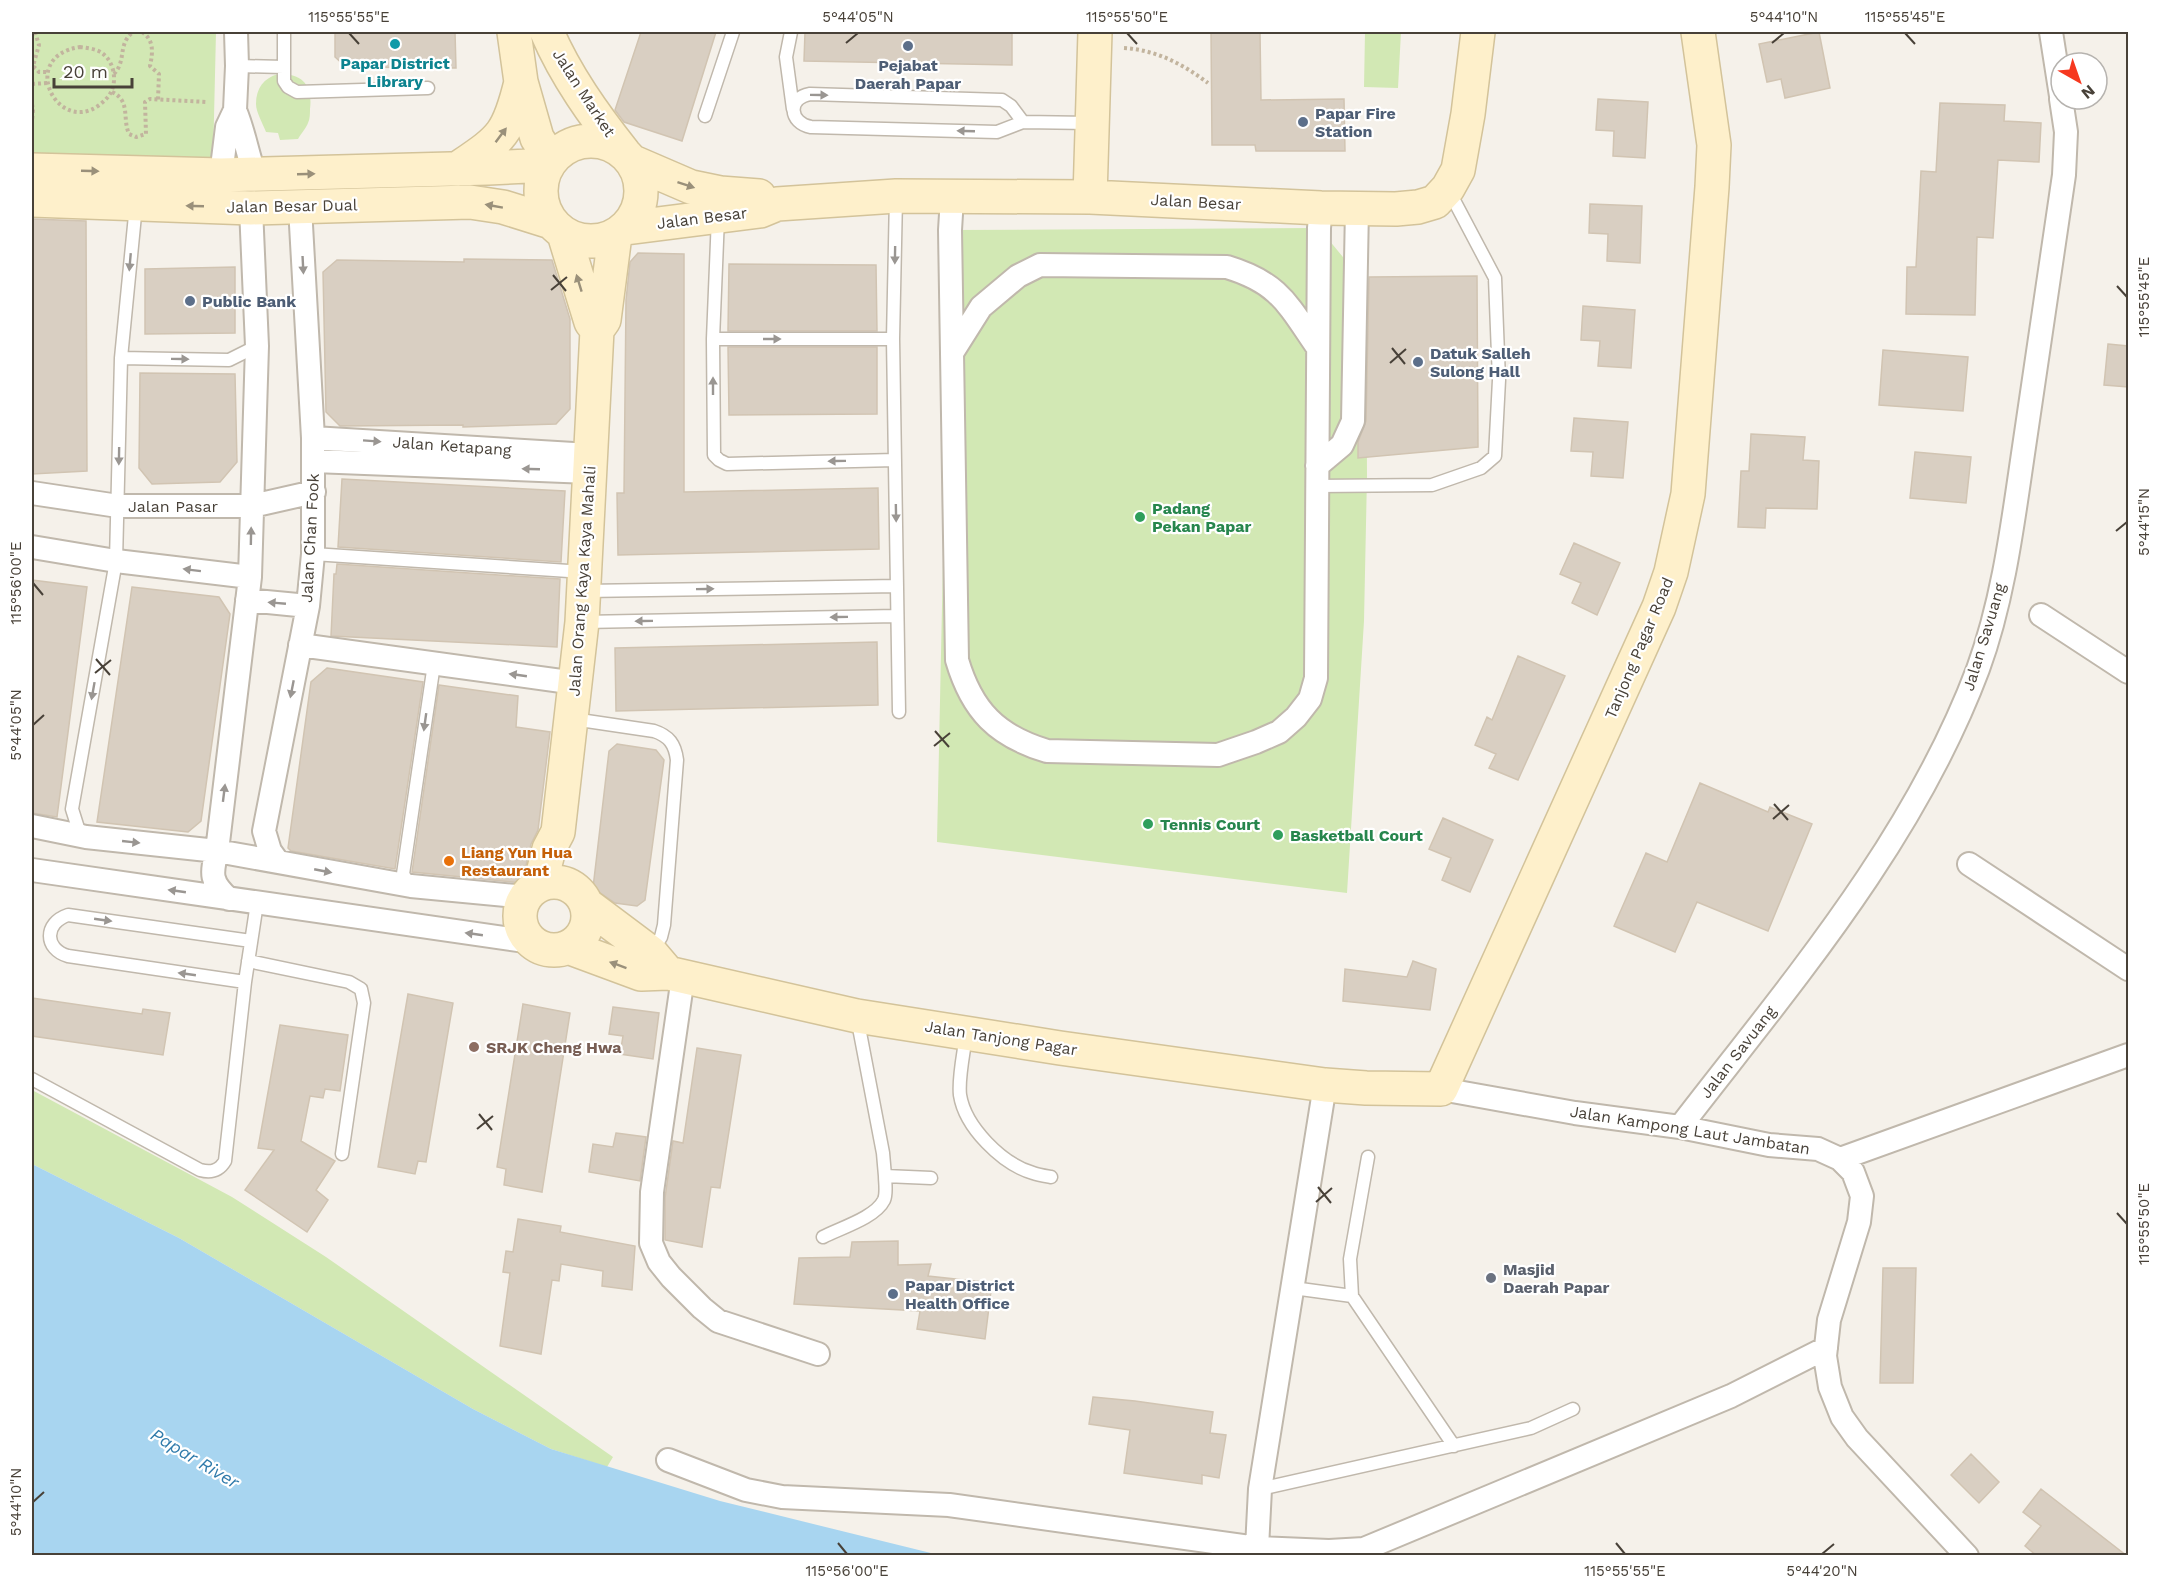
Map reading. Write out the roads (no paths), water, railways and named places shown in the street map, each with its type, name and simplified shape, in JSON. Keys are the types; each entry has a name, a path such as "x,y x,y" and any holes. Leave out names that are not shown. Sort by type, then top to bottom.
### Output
{"main road":[{"path":"514,32 521,82 537,138 550,163"},
{"name":"Jalan Market","path":"547,32 565,70 596,117 628,158"},
{"path":"1448,188 1458,170 1463,146 1478,32"},
{"name":"Tanjong Pagar Road","path":"1441,1089 1654,618 1671,572 1688,494 1714,156 1698,32"},
{"path":"1090,198 1095,38"},
{"path":"457,169 495,143 503,133 514,112 521,82"},
{"path":"586,141 613,146 628,158 640,178 641,196 636,213 620,232 599,241 580,241 557,228 543,209 541,194 542,179 550,163 561,151 573,144 586,141"},
{"name":"Jalan Besar","path":"628,158 691,187 720,194 762,197 777,204"},
{"name":"Jalan Besar Dual","path":"32,170 255,175 457,169 550,163"},
{"name":"Jalan Besar","path":"620,232 718,215 760,211 777,204 896,196 1090,198 1396,209 1418,207 1435,202 1448,188"},
{"name":"Jalan Besar Dual","path":"32,201 251,208 470,202 502,207 557,228"},
{"name":"Jalan Orang Kaya Kaya Mahali","path":"557,228 591,322 597,330"},
{"name":"Jalan Orang Kaya Kaya Mahali","path":"533,891 558,832 584,595 597,330 604,320 620,232"},
{"name":"Jalan Orang Kaya Kaya Mahali","path":"558,832 566,846 580,896"},
{"path":"580,896 587,925 577,942 568,947 549,950 532,942 521,926 520,916 533,891 551,882 562,882 580,896 667,968"},
{"name":"Jalan Tanjong Pagar","path":"568,947 641,974 667,968 857,1016 1325,1085 1441,1089"}],"street":[{"path":"221,175 227,127 235,110 236,32"},
{"name":"Jalan Savuang","path":"2051,32 2054,51"},
{"path":"235,110 241,123 246,151 255,175"},
{"name":"Jalan Savuang","path":"1680,1128 1833,930 1872,872 1929,774 1949,735 1978,667 1996,604 2011,531 2064,175 2066,132 2063,111"},
{"path":"952,198 950,230 957,660 963,681 972,697 1002,732 1023,744 1047,751 1218,755 1279,732 1296,717 1310,699 1316,678 1316,476 1321,208"},
{"name":"Jalan Chan Fook","path":"278,862 270,851 264,831 308,606 313,554 314,461 300,207"},
{"path":"229,899 217,888 212,874 217,851 250,577 257,346 251,208"},
{"path":"1316,476 1342,445 1353,421 1357,208"},
{"path":"952,353 981,307 1018,276 1040,265 1227,267 1236,269 1268,284 1276,291 1318,348"},
{"name":"Jalan Ketapang","path":"313,438 590,463"},
{"name":"Jalan Ketapang","path":"314,461 590,463"},
{"name":"Jalan Pasar","path":"32,493 118,506 252,506 314,492"},
{"path":"32,547 116,561 250,577"},
{"path":"248,600 308,606"},
{"path":"2041,615 2128,672"},
{"path":"300,645 576,683"},
{"path":"32,826 86,837 217,851 411,886 533,891"},
{"path":"1969,864 2128,969"},
{"path":"32,870 532,942"},
{"path":"667,968 652,1192 651,1243 659,1262 671,1277 718,1321 818,1354"},
{"path":"1967,1556 1857,1438 1842,1417 1830,1387 1826,1348 1829,1320 1859,1222 1862,1196 1853,1172 1840,1159 2128,1055"},
{"path":"1257,1548 1260,1489 1325,1085"},
{"name":"Jalan Kampong Laut Jambatan","path":"1441,1089 1769,1145 1818,1149 1840,1159"},
{"path":"668,1460 746,1490 782,1497 949,1505 1257,1548 1329,1551 1364,1549 1731,1396 1826,1348"}],"lane":[{"path":"284,32 284,81 288,87 297,92 428,88"},
{"path":"705,116 733,32"},
{"path":"791,32 786,57 793,109 798,121 806,126 996,132 1023,122 1092,123"},
{"path":"237,66 284,67"},
{"path":"793,109 801,97 810,94 1002,100 1007,102 1023,122"},
{"path":"1007,129 1014,120 1015,112"},
{"path":"1316,476 1432,485 1481,468 1495,456 1499,380 1495,278 1448,188"},
{"path":"896,196 893,339 899,712"},
{"path":"86,837 78,828 72,809 116,561 121,358 136,204"},
{"path":"718,215 713,339 714,455 718,460 727,464 895,460"},
{"path":"713,339 893,339"},
{"path":"121,358 228,360 257,346"},
{"path":"313,554 584,595 897,616"},
{"path":"584,595 897,586"},
{"path":"411,886 403,874 434,664"},
{"path":"572,719 654,731 663,734 676,750 664,925 661,937 667,968"},
{"path":"32,1079 200,1170 207,1172 216,1170 225,1161 245,982 257,903"},
{"path":"245,982 59,954 50,939 51,929 55,922 68,915 251,941"},
{"path":"248,962 349,982 361,990 364,1003 342,1154"},
{"path":"823,1237 868,1216 885,1198 883,1153 857,1016"},
{"path":"966,1033 960,1093 964,1111 995,1152 1005,1160 1032,1173 1051,1177"},
{"path":"1368,1157 1350,1259 1352,1296 1454,1446"},
{"path":"885,1176 931,1178"},
{"path":"1293,1288 1352,1296"},
{"path":"1260,1489 1531,1428 1573,1409"}],"water":[{"name":"Papar River","path":"32,1164 179,1238 473,1409 551,1449 720,1501 939,1555 32,1555"}],"place":[{"name":"Papar District Library","path":"395,44"},
{"name":"Pejabat Daerah Papar","path":"908,46"},
{"name":"Papar Fire Station","path":"1303,122"},
{"name":"Public Bank","path":"190,301"},
{"name":"Datuk Salleh Sulong Hall","path":"1418,362"},
{"name":"Padang Pekan Papar","path":"1140,517"},
{"name":"Tennis Court","path":"1148,824"},
{"name":"Basketball Court","path":"1278,835"},
{"name":"Liang Yun Hua Restaurant","path":"449,861"},
{"name":"SRJK Cheng Hwa","path":"474,1047"},
{"name":"Masjid Daerah Papar","path":"1491,1278"},
{"name":"Papar District Health Office","path":"893,1294"}]}
